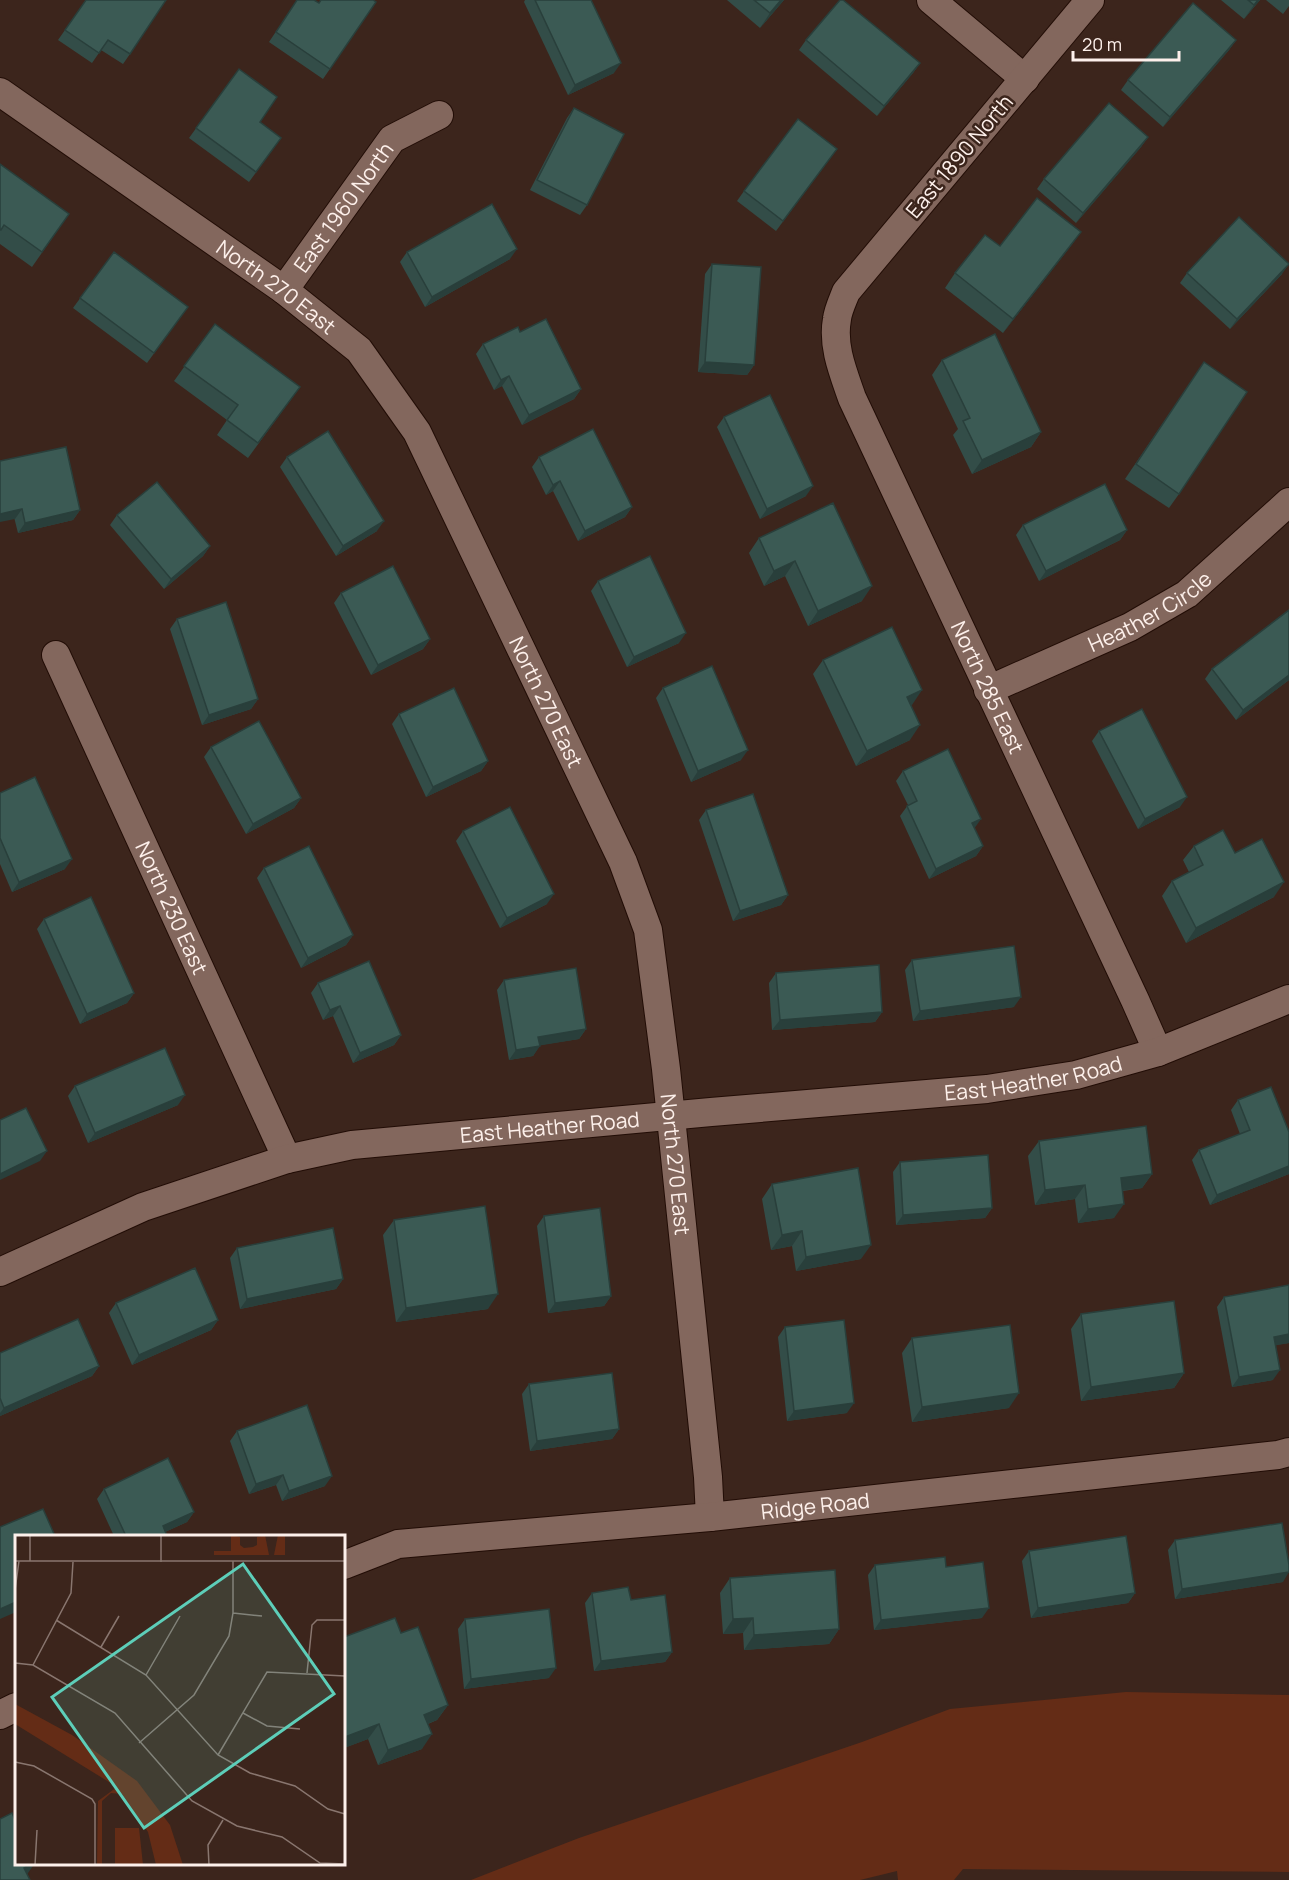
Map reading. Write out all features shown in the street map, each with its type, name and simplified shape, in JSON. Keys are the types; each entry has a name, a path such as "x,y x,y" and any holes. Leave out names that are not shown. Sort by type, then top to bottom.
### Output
{"street":[{"path":"931,0 1025,79"},
{"name":"East 1890 North","path":"837,317 846,292 1090,0"},
{"name":"North 270 East","path":"0,92 284,290 359,350 417,432 622,862 648,930 671,1116 708,1477 710,1517"},
{"name":"East 1960 North","path":"284,290 392,139 439,115"},
{"name":"North 285 East","path":"837,317 835,340 841,367 852,398 1158,1052"},
{"name":"Heather Circle","path":"988,690 1130,627 1187,594 1289,502"},
{"name":"North 230 East","path":"56,655 287,1159"},
{"name":"East Heather Road","path":"0,1272 142,1207 287,1159 352,1145 987,1089 1076,1075 1158,1052 1289,999"},
{"name":"Ridge Road","path":"345,1565 398,1544 710,1517 1289,1452"},
{"path":"0,1715 15,1708"}],"shaded area":[{"path":"1126,1692 1289,1695 1289,1872 963,1869 954,1880 898,1880 897,1871 860,1880 471,1880 579,1838 862,1742 950,1709"}],"building":[{"path":"86,0 166,0 130,54 108,40 99,53 65,30"},
{"path":"297,0 314,0 319,3 321,0 373,0 376,2 330,69 276,32"},
{"path":"535,0 591,0 621,63 575,85"},
{"path":"754,0 781,0 770,13"},
{"path":"840,0 843,0 920,63 884,106 806,40"},
{"path":"1248,0 1258,0 1254,5"},
{"path":"1193,3 1236,40 1170,117 1128,80"},
{"path":"239,69 277,97 260,122 281,138 256,172 196,128"},
{"path":"1109,103 1148,137 1083,213 1044,179"},
{"path":"574,108 624,134 587,205 537,180"},
{"path":"798,119 837,149 783,221 744,191"},
{"path":"0,164 69,214 42,252 4,225 0,230"},
{"path":"1037,198 1081,232 1013,319 955,273 985,235 1000,246"},
{"path":"492,204 517,249 432,297 407,252"},
{"path":"1239,217 1289,264 1237,319 1187,273"},
{"path":"114,252 188,307 154,353 80,298"},
{"path":"712,264 761,267 754,365 705,362"},
{"path":"546,319 581,389 529,415 509,376 501,380 483,344 518,327 520,332"},
{"path":"215,324 300,387 258,443 227,420 238,405 184,366"},
{"path":"995,334 1041,432 982,460 963,421 970,418 942,360"},
{"path":"1204,362 1247,392 1179,494 1136,464"},
{"path":"770,395 813,486 767,509 724,417"},
{"path":"593,429 632,507 585,531 560,481 553,485 539,457"},
{"path":"328,431 384,521 343,546 287,457"},
{"path":"66,447 80,510 25,523 22,509 0,514 0,461"},
{"path":"157,482 210,546 171,579 117,515"},
{"path":"1105,484 1127,530 1046,571 1023,525"},
{"path":"833,503 872,586 818,611 795,561 774,571 759,538"},
{"path":"650,556 686,633 634,657 598,581"},
{"path":"393,566 430,639 378,665 341,593"},
{"path":"226,602 258,699 209,715 177,619"},
{"path":"1289,610 1289,675 1243,710 1212,669"},
{"path":"892,627 922,690 907,697 920,725 867,751 823,660"},
{"path":"712,666 748,750 698,771 663,688"},
{"path":"454,688 488,761 433,787 399,714"},
{"path":"1142,709 1187,797 1145,819 1099,731"},
{"path":"259,721 301,798 253,824 211,747"},
{"path":"948,749 981,819 972,823 983,846 936,869 907,806 917,801 903,771"},
{"path":"35,777 72,859 19,882 0,838 0,793"},
{"path":"753,794 788,895 740,911 706,810"},
{"path":"510,807 554,894 507,918 463,831"},
{"path":"1223,830 1235,853 1262,839 1284,882 1196,928 1172,881 1203,865 1194,846"},
{"path":"309,846 353,935 308,958 264,868"},
{"path":"91,897 134,993 87,1014 44,919"},
{"path":"1014,946 1021,997 920,1011 912,960"},
{"path":"369,961 401,1035 360,1053 340,1006 330,1010 318,983"},
{"path":"879,965 882,1012 780,1020 776,973"},
{"path":"576,968 586,1029 538,1037 540,1046 516,1050 504,980"},
{"path":"165,1048 185,1095 95,1133 75,1086"},
{"path":"1271,1087 1289,1132 1289,1166 1217,1195 1199,1150 1250,1130 1238,1100"},
{"path":"26,1108 47,1151 0,1174 0,1120"},
{"path":"1146,1126 1152,1174 1121,1178 1124,1204 1088,1209 1085,1185 1045,1190 1039,1141"},
{"path":"988,1155 992,1208 903,1215 900,1162"},
{"path":"858,1168 871,1245 806,1257 802,1231 782,1235 772,1184"},
{"path":"485,1206 498,1294 406,1308 394,1220"},
{"path":"600,1208 611,1296 555,1303 544,1216"},
{"path":"333,1228 343,1279 247,1299 237,1248"},
{"path":"195,1268 218,1320 139,1355 116,1303"},
{"path":"1289,1285 1289,1334 1274,1337 1280,1370 1239,1377 1224,1297"},
{"path":"1174,1301 1184,1373 1091,1387 1081,1314"},
{"path":"78,1319 99,1366 4,1408 0,1398 0,1353"},
{"path":"844,1320 854,1403 794,1411 785,1327"},
{"path":"1010,1325 1019,1393 922,1407 912,1338"},
{"path":"612,1373 619,1429 537,1441 529,1384"},
{"path":"307,1405 332,1476 289,1491 283,1475 256,1484 237,1431"},
{"path":"168,1458 194,1512 163,1526 167,1535 126,1535 104,1489"},
{"path":"43,1509 55,1535 15,1535 15,1602 0,1609 0,1527"},
{"path":"1282,1523 1289,1572 1182,1589 1175,1540"},
{"path":"1126,1536 1135,1593 1038,1608 1029,1551"},
{"path":"945,1557 946,1567 983,1562 989,1608 881,1620 875,1565"},
{"path":"835,1570 839,1629 754,1635 753,1618 733,1619 730,1578"},
{"path":"628,1587 631,1600 665,1595 672,1652 601,1661 592,1593"},
{"path":"549,1609 556,1668 471,1679 465,1619"},
{"path":"395,1618 401,1633 418,1627 448,1705 424,1715 432,1734 388,1750 379,1724 345,1737 345,1637"},
{"path":"12,1813 15,1820 15,1865 29,1865 24,1868 30,1880 0,1880 0,1819"}]}
